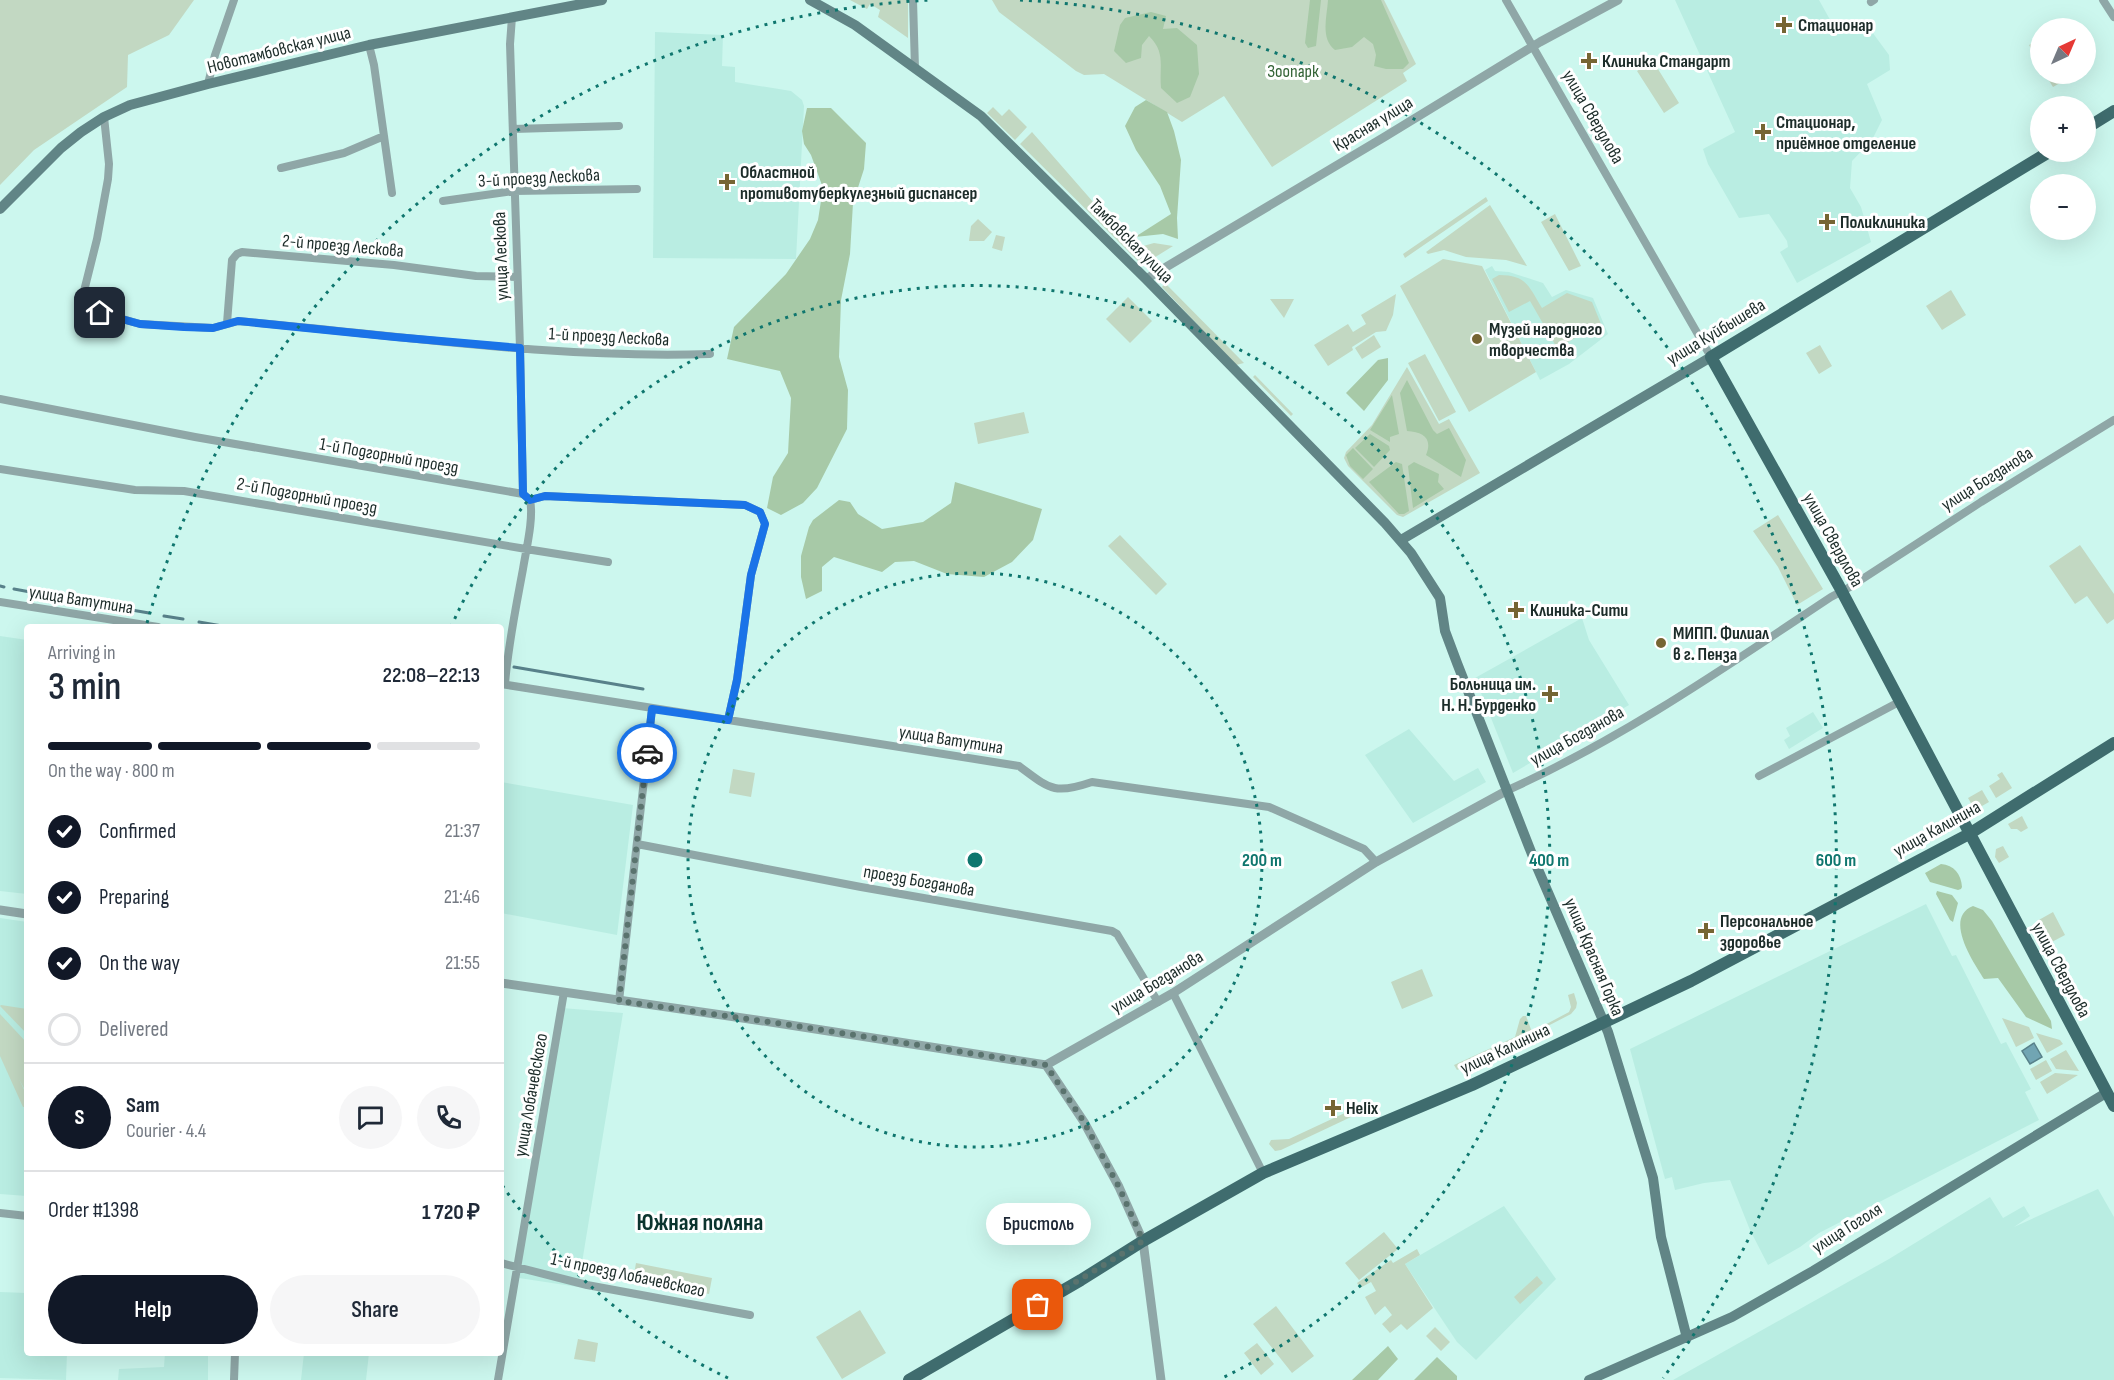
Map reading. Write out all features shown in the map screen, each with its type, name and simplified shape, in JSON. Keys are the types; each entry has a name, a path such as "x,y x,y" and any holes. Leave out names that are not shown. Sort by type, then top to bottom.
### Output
{"main road":[{"name":"Новотамбовская улица","path":"0,209 61,148 104,117 130,105 369,45 602,0"},
{"name":"Тамбовская улица","path":"810,0 855,25 981,116 1146,279 1401,540"},
{"path":"2096,122 2114,111"},
{"name":"улица Куйбышева","path":"1401,540 1711,357 2033,162"},
{"name":"улица Свердлова","path":"1711,357 1841,591 1969,834 2110,1090 2114,1107"},
{"name":"улица Красная Горка","path":"1401,540 1440,598 1445,631 1537,867 1604,1022 1653,1178 1661,1237 1687,1338"},
{"name":"улица Калинина","path":"909,1380 1143,1241 1263,1173 1458,1091 1691,981 1969,834 2114,743"},
{"name":"улица Гоголя","path":"1588,1380 1732,1317 1813,1271 2110,1090"}],"street":[{"path":"208,84 215,55 234,0"},
{"path":"913,0 915,68"},
{"name":"улица Свердлова","path":"1506,0 1711,357"},
{"name":"Красная улица","path":"1146,279 1532,46 1618,0"},
{"path":"2103,0 2114,17"},
{"name":"улица Лескова","path":"512,16 510,44 523,494"},
{"path":"369,45 392,193"},
{"name":"1-й проезд Лескова","path":"104,117 109,164 108,179 97,239 80,307 140,324 213,328 238,321 520,348 649,356 711,354"},
{"path":"513,129 619,126"},
{"path":"281,168 344,153 384,136"},
{"name":"3-й проезд Лескова","path":"443,201 514,191 637,189"},
{"name":"2-й проезд Лескова","path":"227,323 232,260 242,252 394,265 476,276 517,276"},
{"name":"1-й Подгорный проезд","path":"0,399 195,437 523,494"},
{"name":"улица Богданова","path":"1046,1065 1173,993 1376,862 1508,790 1554,769 1657,709 2114,420"},
{"name":"2-й Подгорный проезд","path":"0,469 135,490 184,491 608,562"},
{"path":"504,677 531,508 530,500 523,494"},
{"path":"530,500 545,496 745,505 760,512 765,524 751,575 737,680 728,720"},
{"name":"улица Ватутина","path":"0,602 139,624"},
{"name":"улица Ватутина","path":"504,684 1019,766 1047,787 1070,789 1092,782 1269,807 1364,849 1376,862"},
{"path":"1759,776 1899,702"},
{"path":"619,1001 652,709"},
{"name":"проезд Богданова","path":"637,844 861,887 1112,931 1117,934 1158,1002"},
{"path":"0,910 24,914"},
{"path":"504,983 1046,1065 1084,1122 1119,1187 1143,1241 1161,1380"},
{"name":"улица Лобачевского","path":"504,1344 564,992"},
{"path":"1173,993 1263,1173"},
{"path":"0,1213 24,1216"},
{"name":"1-й проезд Лобачевского","path":"504,1264 587,1285 750,1315"},
{"path":"234,1380 235,1356"},
{"name":"улица Лобачевского","path":"498,1380 502,1356"}],"shaded area":[{"path":"1310,0 1321,0 1316,46 1308,48 1305,43"},
{"path":"1328,0 1381,0 1409,63 1403,69 1374,66 1376,55 1373,44 1364,37 1352,47 1335,50 1327,40 1326,33"},
{"path":"1675,0 1819,0 1838,34 1864,21 1889,55 1890,70 1867,84 1882,120 1872,140 1852,161 1850,188 1861,207 1871,242 1797,283 1780,252 1788,247 1787,241 1769,214 1739,218 1708,164 1703,149 1735,132"},
{"path":"1151,12 1166,16 1163,29 1177,28 1197,45 1199,74 1190,97 1177,103 1161,88 1160,54 1149,36 1142,45 1141,58 1126,63 1114,51 1120,25 1125,18"},
{"name":"Областной противотуберкулезный диспансер","path":"655,32 723,35 722,66 735,67 735,82 791,91 802,100 804,106 796,259 653,258"},
{"path":"1146,100 1167,112 1181,160 1178,239 1163,234 1135,237 1171,214 1160,186 1136,150 1125,126 1135,107"},
{"path":"807,108 831,108 866,143 864,169 853,203 850,254 841,300 839,357 848,390 847,429 817,488 803,503 781,515 767,508 773,477 788,453 791,398 780,371 727,359 734,327 786,274 810,239 818,220 823,188 811,155 804,144 802,131"},
{"path":"1492,266 1495,271 1509,272 1543,283 1552,297 1566,290 1593,298 1608,334 1569,364 1540,380 1485,270"},
{"path":"1388,358 1388,380 1364,411 1346,393 1378,360"},
{"path":"1407,380 1433,430 1437,434 1449,428 1466,460 1461,477 1426,455 1428,444 1425,437 1407,431 1400,393"},
{"path":"1392,395 1399,434 1390,437 1390,442 1370,430"},
{"path":"1370,434 1389,446 1390,450 1374,467 1355,448"},
{"path":"1353,448 1373,469 1363,479 1350,466 1346,455"},
{"path":"1396,462 1402,464 1409,511 1404,514 1399,514 1369,482"},
{"path":"1414,462 1439,474 1438,482 1444,489 1413,508 1408,466"},
{"path":"955,482 1042,509 1033,540 1012,562 984,577 947,574 914,561 895,562 882,572 834,557 822,567 822,591 806,599 801,577 801,556 813,520 839,500 850,502 858,514 882,529 923,522 951,503"},
{"path":"1582,618 1589,640 1629,705 1513,773 1475,678"},
{"path":"0,636 24,640 24,894 0,891"},
{"path":"1813,712 1823,728 1789,749 1784,740 1790,736 1786,728"},
{"path":"1409,729 1454,781 1478,768 1486,782 1413,823 1365,755"},
{"path":"504,783 633,805 617,935 504,914"},
{"path":"1941,864 1950,866 1956,871 1961,882 1961,889 1930,882 1925,873"},
{"path":"1937,891 1952,895 1958,903 1953,922 1936,894"},
{"path":"1926,904 1952,956 1956,955 2001,1044 2006,1042 2031,1089 2025,1092 2039,1120 1819,1233 1768,1265 1750,1230 1730,1180 1675,1190 1672,1177 1665,1179 1630,1049"},
{"path":"1973,906 1983,910 1992,921 2051,1021 2052,1029 2026,1017 1998,978 1984,979 1968,952 1961,930 1964,912"},
{"path":"0,918 24,922 24,1196 0,1194"},
{"path":"562,1008 623,1013 578,1287 519,1278"},
{"path":"2098,1189 2114,1217 2114,1380 1673,1380 1889,1259 1990,1197 2003,1218 2024,1206 2030,1216 2014,1227"},
{"path":"1504,1206 1556,1279 1476,1360 1457,1342 1405,1264"},
{"path":"0,1292 24,1293 24,1356 67,1356 66,1380 0,1378"},
{"path":"1388,1346 1398,1359 1378,1380 1352,1380"},
{"path":"165,1356 208,1356 208,1380 118,1380 119,1369 164,1367"},
{"path":"304,1356 369,1356 366,1380 301,1380"},
{"path":"1437,1357 1457,1376 1457,1380 1414,1380"}],"green space":[{"path":"0,0 194,0 169,35 128,55 127,87 34,150 0,185"},
{"path":"850,0 908,0 908,38 878,17 880,10 870,4 867,9"},
{"name":"Зоопарк","path":"992,0 1384,0 1416,64 1403,73 1407,81 1272,167 1224,96 1182,122 1104,74 1084,75 1076,71 999,12"},
{"path":"1653,61 1679,103 1664,113 1637,71"},
{"path":"993,107 1002,116 1009,109 1027,127 1015,140 987,113"},
{"path":"1032,132 1149,266 1142,265 1020,144"},
{"path":"1486,197 1488,201 1405,258 1403,254"},
{"path":"1490,205 1527,266 1506,260 1466,257 1444,250 1428,254 1426,252"},
{"path":"1555,214 1581,266 1569,271 1541,222"},
{"path":"978,219 992,232 984,241 969,241 971,226"},
{"path":"996,235 1005,237 1002,251 992,248"},
{"path":"1154,243 1173,246 1149,261 1136,248"},
{"path":"1443,259 1482,266 1536,372 1469,412 1400,286"},
{"path":"1499,275 1516,277 1521,280 1530,288 1542,308 1567,293 1592,302 1601,324 1557,348 1530,301 1509,312 1492,279"},
{"path":"1165,283 1244,363 1236,365 1162,287"},
{"path":"1951,290 1966,315 1942,330 1926,306"},
{"path":"1396,294 1393,315 1386,331 1376,332 1328,366 1314,345 1348,324 1353,332 1366,324 1361,315"},
{"path":"1128,297 1152,321 1130,343 1106,319"},
{"path":"1270,299 1294,299 1284,318"},
{"path":"1374,335 1381,347 1362,359 1355,348"},
{"path":"1820,345 1832,366 1819,374 1806,353"},
{"path":"1425,354 1456,412 1439,421 1408,363"},
{"path":"1407,367 1439,424 1449,419 1480,473 1403,517 1397,515 1348,466 1344,458 1346,452 1372,425"},
{"path":"1255,375 1293,414 1291,416 1253,377"},
{"path":"1024,412 1029,433 978,444 974,423"},
{"path":"1778,515 1823,589 1797,605 1778,567 1753,531"},
{"path":"1120,535 1167,584 1156,595 1108,546"},
{"path":"2080,545 2114,594 2114,619 2107,624 2087,596 2075,604 2049,566"},
{"path":"733,769 755,773 751,797 729,793"},
{"path":"2002,772 2012,788 1996,798 1989,786 2000,779 1997,775"},
{"path":"1982,790 1989,802 1975,810 1968,798"},
{"path":"2022,816 2028,828 2021,832 2011,829 2008,824"},
{"path":"2003,846 2009,857 1999,863 1995,857 1996,849"},
{"path":"2053,912 2065,935 2050,943 2037,921"},
{"path":"1422,969 1433,996 1402,1009 1391,982"},
{"path":"1574,993 1577,1003 1571,1014 1540,1030 1539,1028 1569,1012 1571,1007 1568,995"},
{"path":"1,1005 24,1009 24,1031 0,1006"},
{"path":"0,1014 24,1040 24,1088 19,1079 24,1090 24,1107 23,1107 0,1056"},
{"path":"1523,1016 1526,1016 1532,1032 1528,1038 1457,1070 1454,1065 1515,1037"},
{"path":"2002,1018 2029,1027 2034,1038 2016,1047"},
{"path":"2036,1033 2060,1040 2063,1044 2047,1053"},
{"path":"2066,1050 2079,1071 2056,1069 2050,1059"},
{"path":"2046,1060 2052,1071 2036,1080 2030,1069"},
{"path":"2055,1073 2078,1075 2047,1094 2040,1082"},
{"path":"1349,1111 1351,1117 1281,1150 1275,1151 1269,1144 1271,1140 1289,1139"},
{"path":"1384,1232 1398,1249 1359,1280 1345,1263"},
{"path":"1417,1249 1420,1255 1405,1264 1433,1308 1407,1330 1401,1324 1390,1333 1382,1324 1392,1315 1385,1306 1375,1315 1365,1297 1376,1291 1371,1282 1360,1288 1357,1283 1391,1260 1393,1263"},
{"path":"636,1263 712,1278 709,1294 633,1280"},
{"path":"1537,1276 1543,1283 1520,1304 1514,1297"},
{"path":"1276,1306 1314,1356 1292,1373 1253,1324"},
{"path":"860,1310 886,1353 842,1379 816,1337"},
{"path":"1435,1327 1450,1342 1441,1351 1426,1336"},
{"path":"578,1339 598,1343 595,1362 574,1359"},
{"path":"1257,1343 1274,1364 1261,1375 1244,1353"}],"water":[{"path":"2034,1043 2042,1057 2030,1064 2022,1051"}],"waterway":[{"path":"0,586 4,587"},
{"path":"14,589 41,594"},
{"path":"51,596 149,613"},
{"path":"164,616 183,619"},
{"path":"199,622 211,624"},
{"path":"514,667 643,689"}],"way so far":[{"path":"647,753 619,1001 661,1005 1046,1065 1084,1122 1119,1187 1143,1241 1038,1305"}],"place":[{"name":"Стационар","path":"1784,25"},
{"name":"Клиника Стандарт","path":"1589,61"},
{"name":"Стационар, приёмное отделение","path":"1763,132"},
{"name":"Областной противотуберкулезный диспансер","path":"727,182"},
{"name":"Поликлиника","path":"1827,222"},
{"name":"Музей народного творчества","path":"1477,339"},
{"name":"Клиника-Сити","path":"1516,610"},
{"name":"МИПП. Филиал в г. Пенза","path":"1661,643"},
{"name":"Больница им. Н. Н. Бурденко","path":"1550,694"},
{"name":"Персональное здоровье","path":"1706,931"},
{"name":"Helix","path":"1333,1108"},
{"name":"Бристоль","path":"1038,1305"}],"district":[{"name":"Южная поляна","path":"700,1222"}],"route":[{"path":"100,313 140,324 213,328 238,321 520,348 523,494 530,500 545,496 745,505 760,512 765,524 751,575 737,680 728,720 652,709 647,753"}]}
